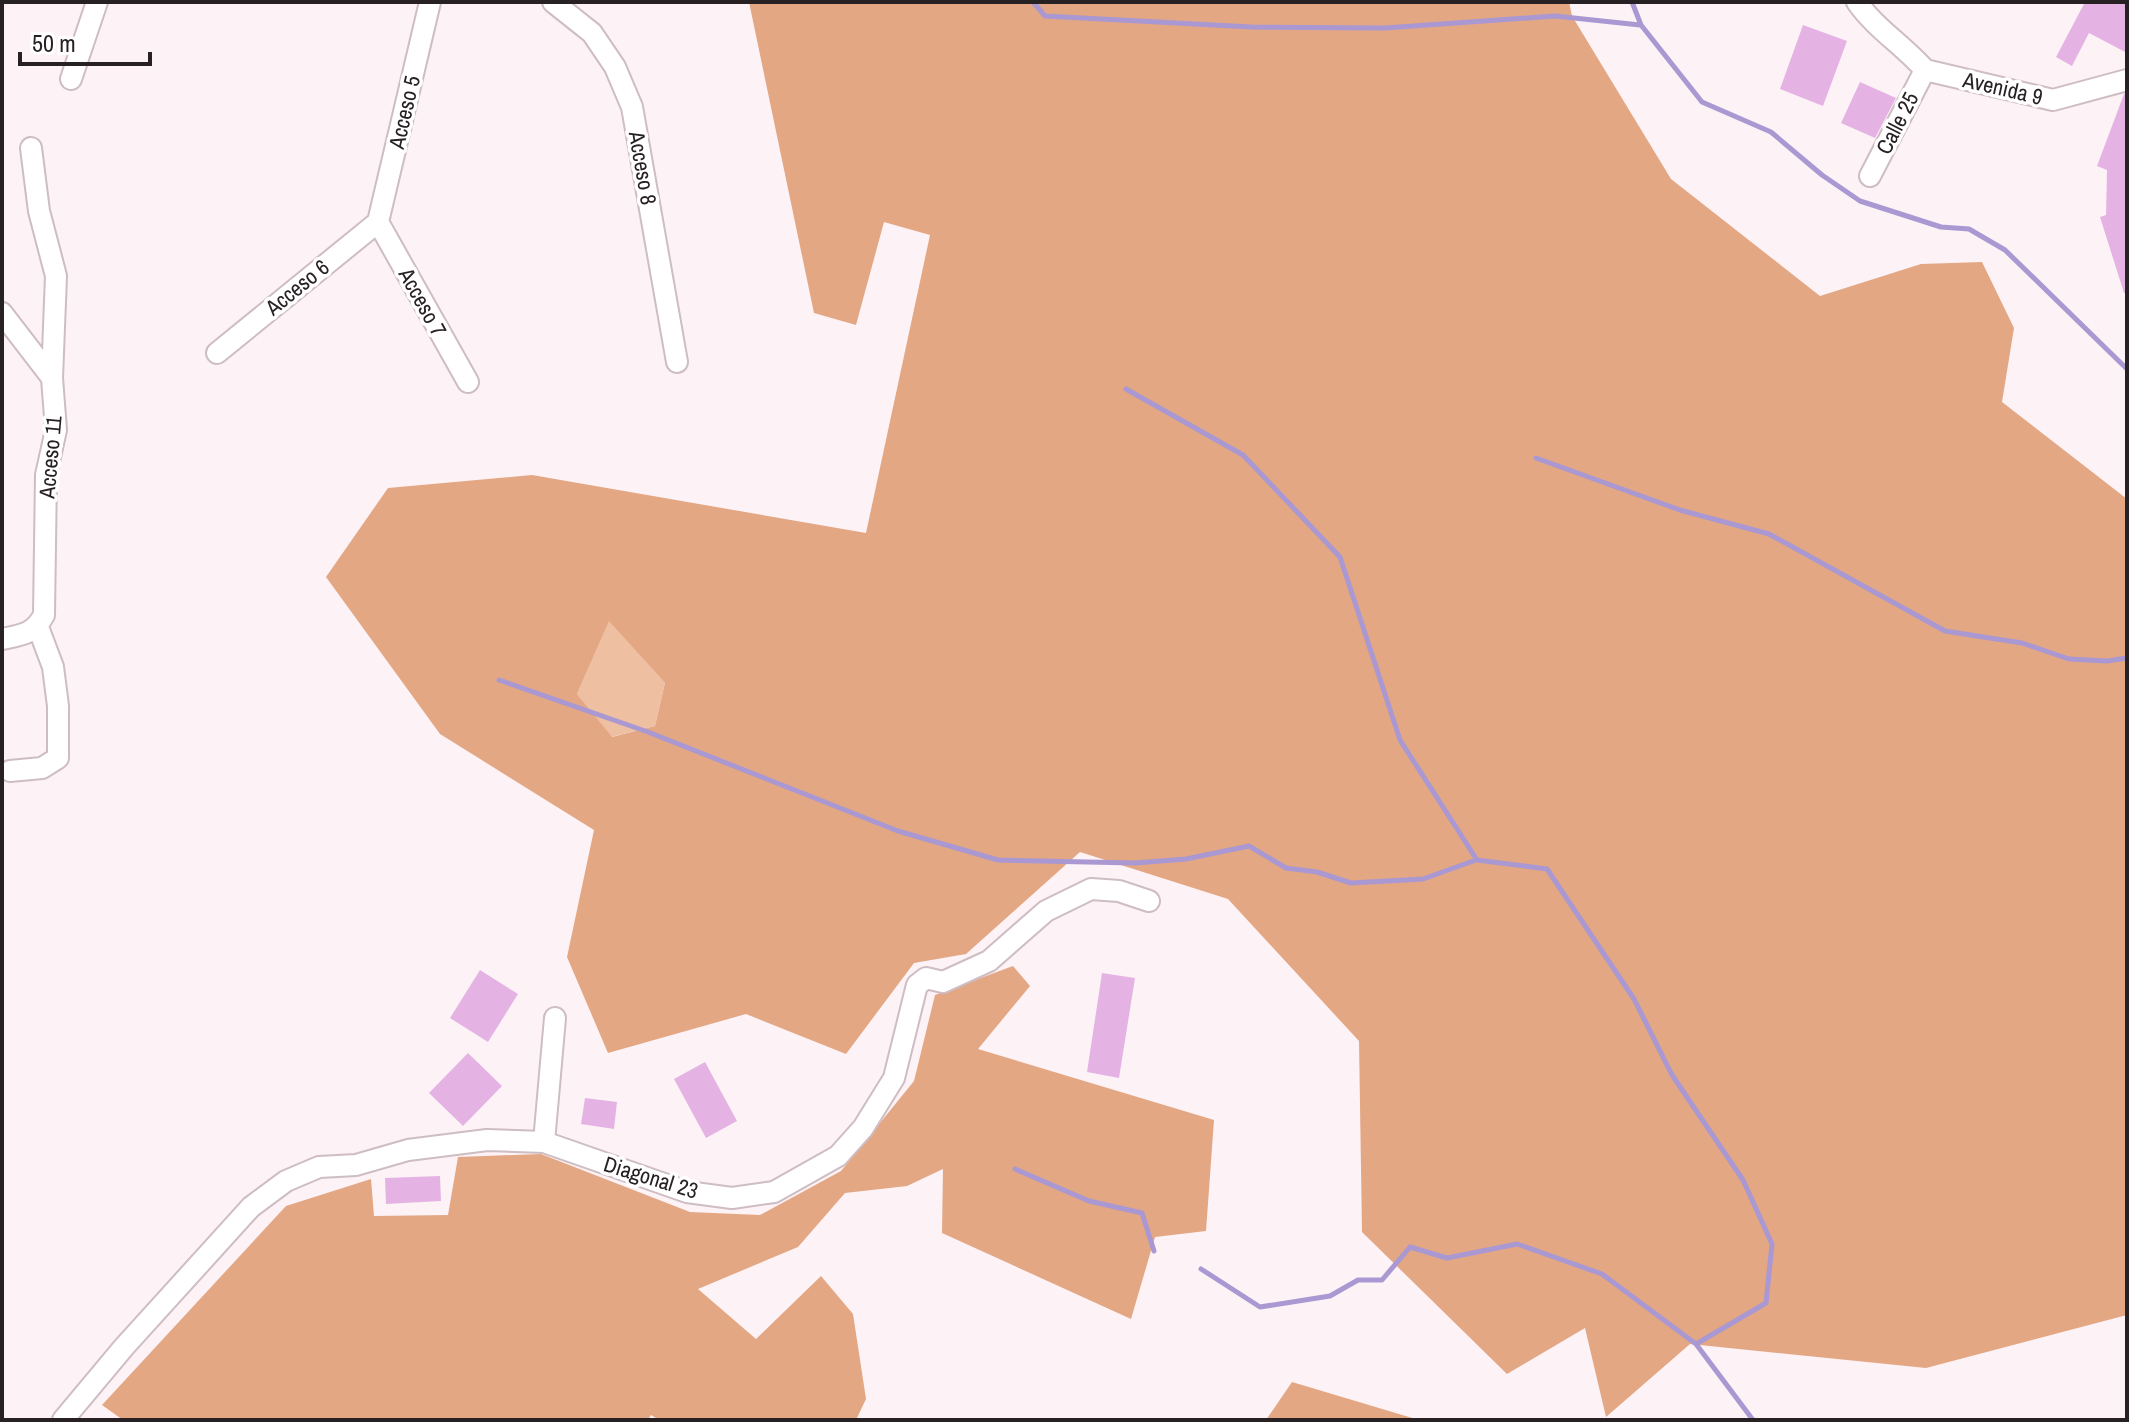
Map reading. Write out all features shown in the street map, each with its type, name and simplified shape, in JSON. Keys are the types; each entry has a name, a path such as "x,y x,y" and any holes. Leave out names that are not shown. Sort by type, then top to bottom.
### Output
{"street":[{"path":"71,79 97,2"},
{"name":"Acceso 5","path":"378,222 430,2"},
{"name":"Acceso 8","path":"553,2 592,33 615,67 632,107 677,362"},
{"name":"Calle 25","path":"1857,2 1925,70 1870,176"},
{"name":"Avenida 9","path":"1925,70 2053,100 2127,80"},
{"name":"Acceso 11","path":"31,148 39,211 56,276 52,378 56,430 46,475 44,615 38,627"},
{"name":"Acceso 6","path":"217,353 378,222"},
{"name":"Acceso 7","path":"378,222 468,382"},
{"path":"2,313 52,378"},
{"path":"2,639 29,634 38,627 53,667 58,706 58,758 42,768 10,771"},
{"name":"Diagonal 23","path":"63,1420 124,1347 251,1207 286,1181 319,1167 356,1165 408,1150 487,1140 544,1142 687,1192 732,1198 774,1192 838,1156 863,1128 894,1078 917,985 926,978 943,982 989,961 1046,911 1091,889 1119,891 1149,901"},
{"path":"544,1142 555,1018"}],"shaded area":[{"path":"749,2 1569,2 1572,16 1671,179 1820,296 1921,264 1982,262 2014,328 2002,402 2127,499 2127,1315 1926,1368 1690,1344 1606,1417 1585,1328 1507,1374 1362,1232 1359,1041 1228,899 1080,852 966,954 914,963 846,1054 746,1014 608,1053 567,957 594,830 440,734 326,577 388,488 532,475 866,533 930,235 884,222 856,325 814,313","holes":["609,621 665,683 655,726 612,737 577,694"]},
{"path":"609,620 665,683 655,726 611,737 577,694"},
{"path":"1013,966 1030,986 978,1049 1214,1120 1206,1231 1155,1237 1131,1319 942,1233 943,1169 907,1186 845,1193 798,1247 698,1289 756,1339 821,1276 853,1314 866,1399 856,1420 659,1420 651,1415 648,1420 123,1420 102,1405 286,1206 371,1179 374,1216 448,1215 458,1157 541,1154 690,1212 760,1215 841,1171 914,1081 935,995"},
{"path":"1292,1382 1419,1420 1266,1420"}],"building":[{"path":"2085,2 2127,2 2127,53 2089,33 2072,66 2056,57"},
{"path":"1803,25 1847,41 1823,106 1780,89"},
{"path":"1860,82 1896,98 1875,138 1841,123"},
{"path":"2127,93 2127,293 2124,293 2100,217 2106,215 2107,170 2097,166"},
{"path":"480,970 518,994 488,1042 450,1018"},
{"path":"1102,973 1135,978 1119,1078 1087,1072"},
{"path":"468,1053 502,1086 463,1126 429,1093"},
{"path":"705,1062 737,1121 706,1138 674,1079"},
{"path":"585,1098 617,1102 614,1129 581,1124"},
{"path":"440,1176 441,1201 386,1204 385,1178"}],"waterway":[{"path":"1033,2 1045,16 1251,27 1385,28 1555,16 1640,25"},
{"path":"1632,2 1641,25 1702,102 1771,132 1822,175 1860,201 1941,227 1969,229 2005,250 2127,369"},
{"path":"1126,389 1243,455 1340,557 1400,740 1477,860 1547,869 1634,999 1672,1075 1743,1180 1772,1244 1766,1303 1696,1344"},
{"path":"1536,458 1680,510 1769,534 1945,631 2022,643 2069,659 2107,661 2127,658"},
{"path":"499,680 648,732 898,831 998,860 1135,863 1186,859 1249,846 1286,868 1317,872 1351,883 1423,879 1476,860"},
{"path":"1015,1169 1089,1201 1142,1213 1154,1251"},
{"path":"1201,1269 1260,1307 1330,1296 1358,1280 1382,1280 1410,1247 1447,1258 1517,1244 1602,1274 1696,1344 1753,1420"}]}
